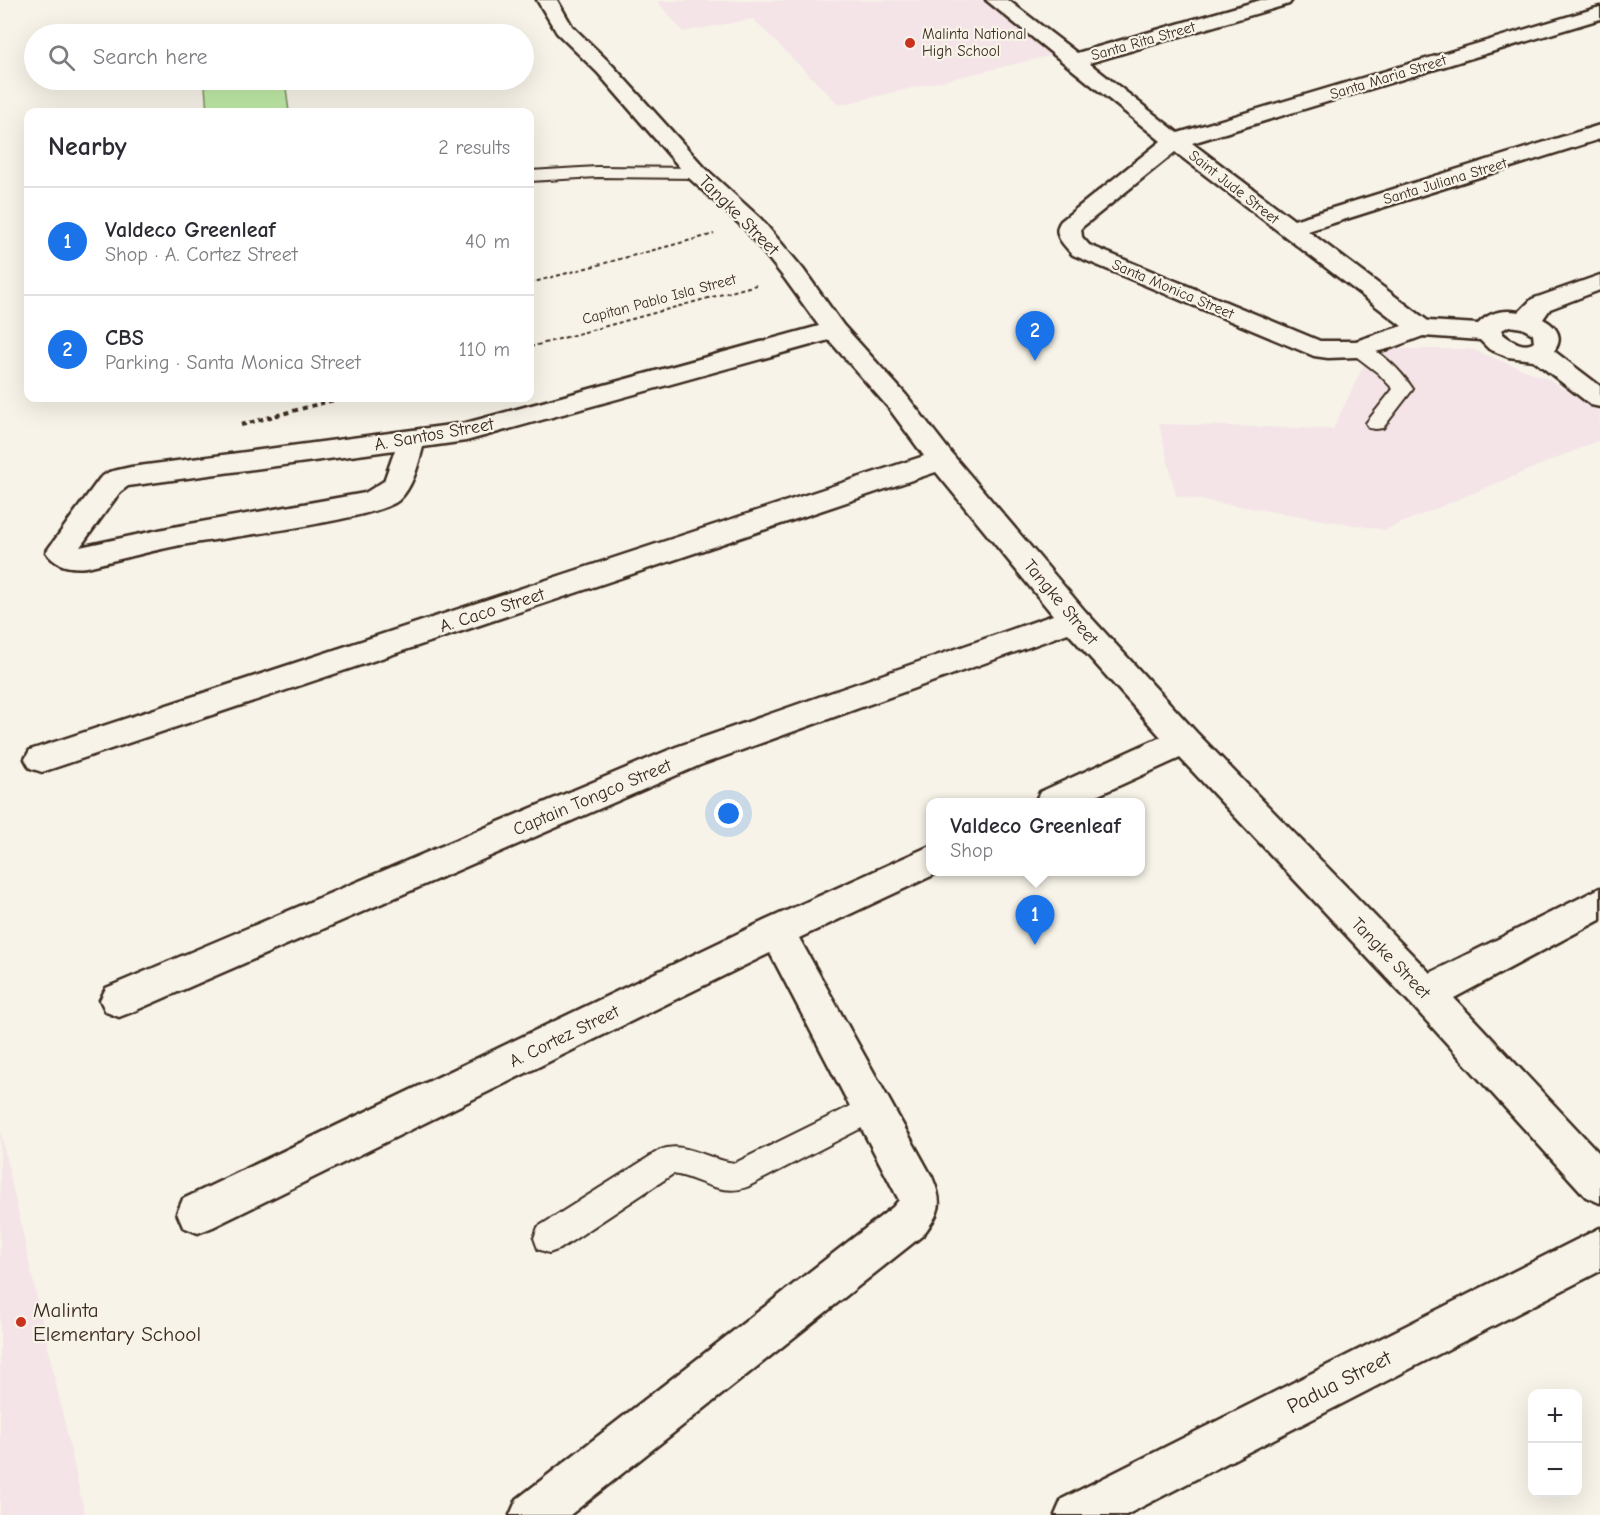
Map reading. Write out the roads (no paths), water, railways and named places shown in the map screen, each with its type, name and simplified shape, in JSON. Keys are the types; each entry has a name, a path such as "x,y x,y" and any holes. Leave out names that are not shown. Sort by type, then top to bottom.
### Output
{"street":[{"name":"Tangke Street","path":"547,0 564,29 606,69 697,172 753,224 794,274 834,330 897,401 942,460 1074,619 1184,741 1426,994 1600,1183"},
{"name":"Saint Jude Street","path":"996,0 1175,141 1421,328"},
{"name":"Santa Rita Street","path":"1073,61 1282,0"},
{"name":"Santa Maria Street","path":"1175,141 1600,13"},
{"name":"Santa Juliana Street","path":"1290,229 1600,132"},
{"name":"Santa Monica Street","path":"1175,141 1070,226 1070,238 1081,250 1314,348 1338,352 1360,350 1421,328"},
{"path":"1530,321 1532,312 1541,304 1600,282"},
{"path":"1500,319 1530,321 1548,337 1545,348 1538,351 1519,352 1509,349 1492,339 1489,333 1489,327 1500,319"},
{"path":"1421,328 1489,333"},
{"name":"A. Santos Street","path":"412,439 398,480 388,494 381,498 351,506 151,541 82,557 62,554 61,549 110,485 119,479 131,476 412,439 466,432 834,330"},
{"path":"1538,351 1600,399"},
{"name":"A. Caco Street","path":"42,759 942,460"},
{"name":"Captain Tongco Street","path":"119,1000 687,756 1074,619"},
{"path":"1061,798 1184,741"},
{"name":"A. Cortez Street","path":"198,1214 926,862"},
{"path":"1426,994 1600,903"},
{"path":"533,1515 908,1221 920,1205 918,1191 777,932"},
{"name":"Padua Street","path":"1078,1515 1600,1249"}],"lane":[{"path":"534,176 597,172 697,172"},
{"path":"1360,350 1385,369 1403,389 1376,423"},
{"path":"549,1238 670,1160 681,1161 719,1177 737,1177 873,1108"}],"place":[{"name":"Malinta National High School","path":"910,43"},
{"name":"CBS","path":"1035,361"},
{"name":"Valdeco Greenleaf","path":"1035,945"},
{"name":"Malinta Elementary School","path":"21,1322"}]}
